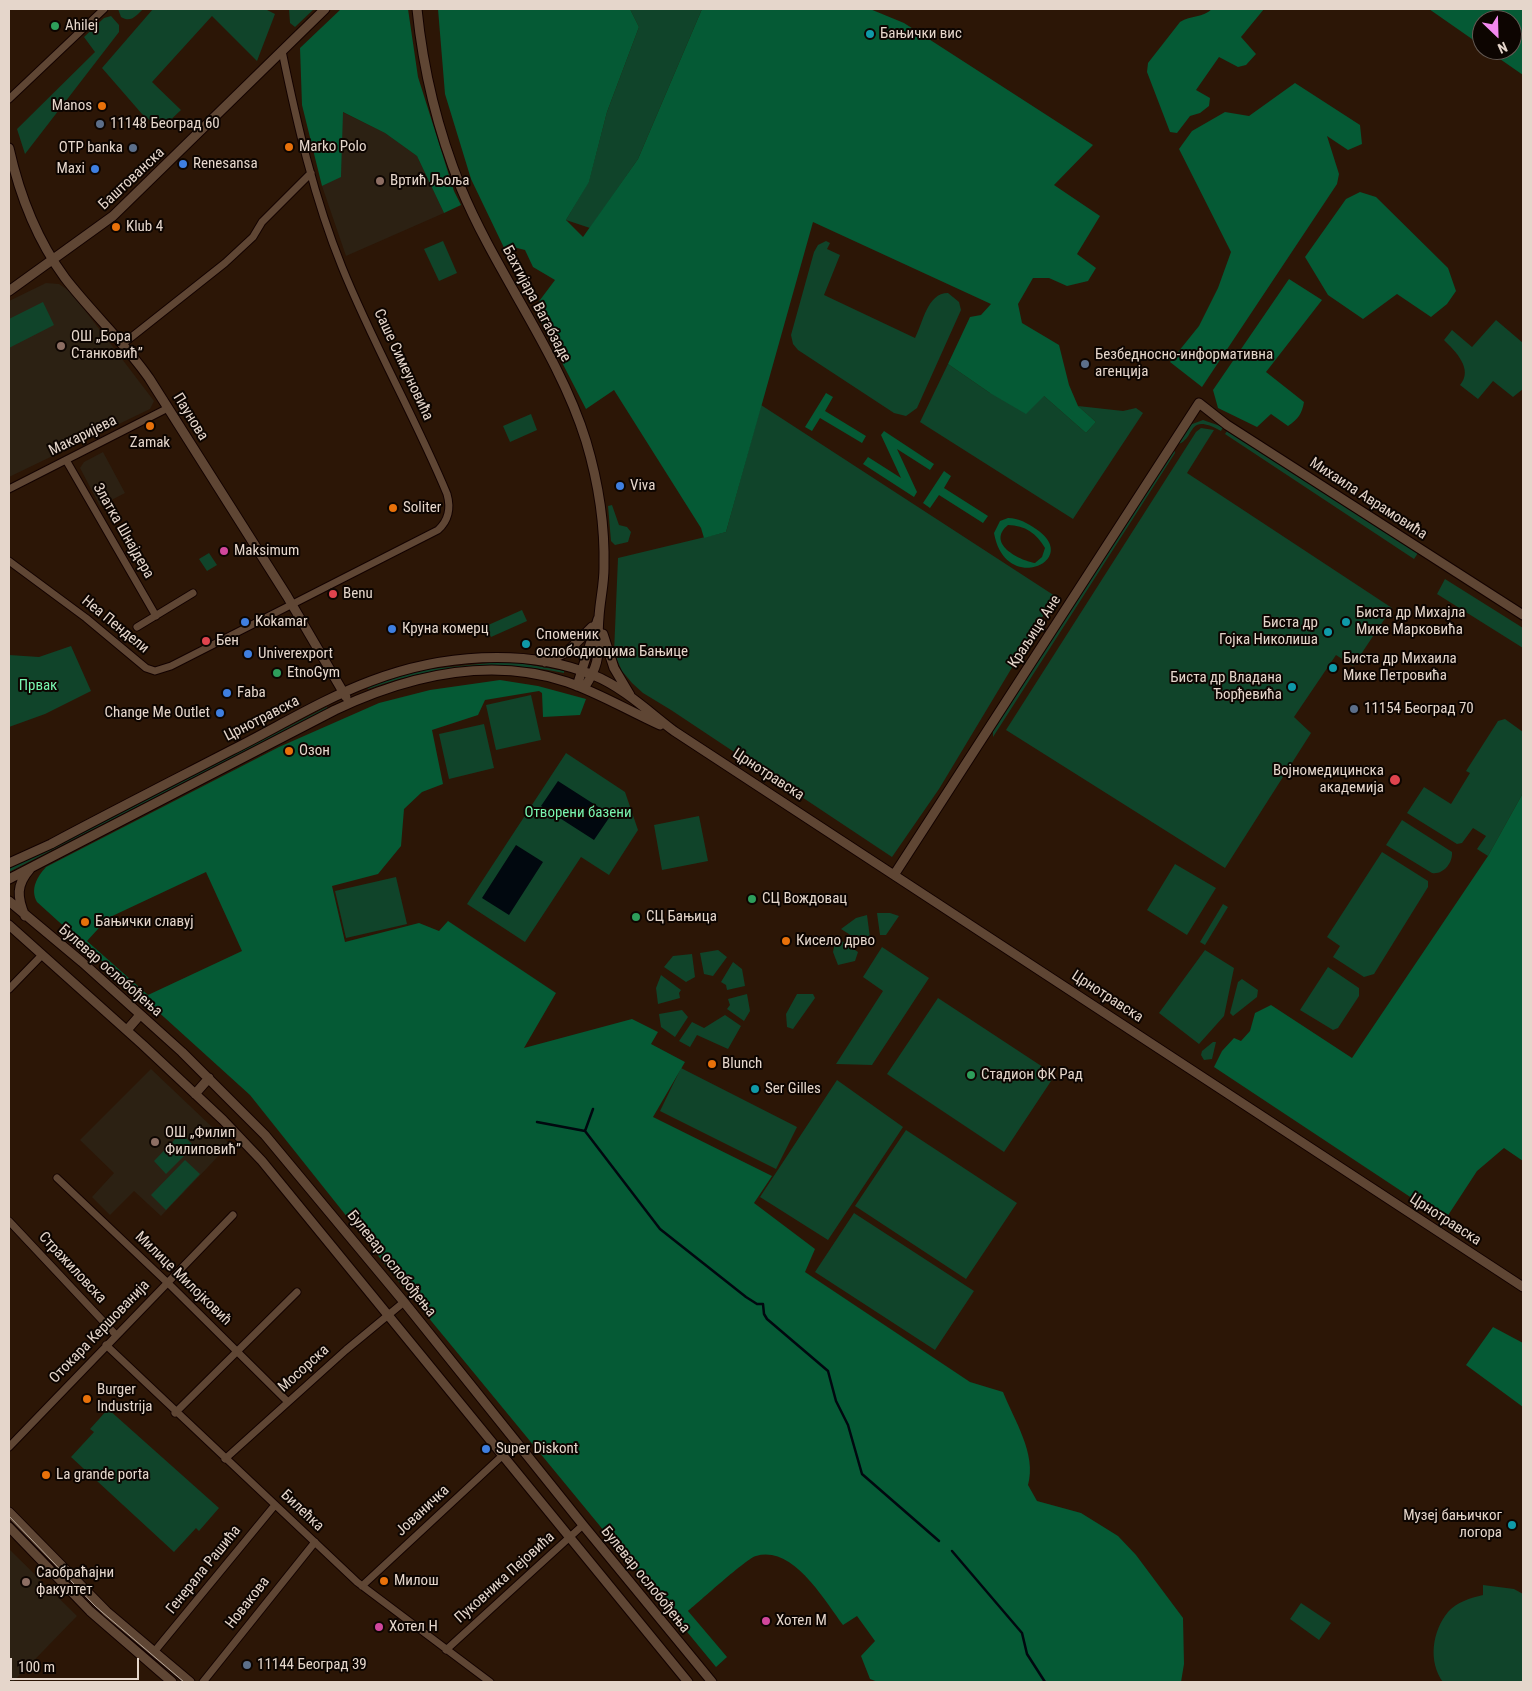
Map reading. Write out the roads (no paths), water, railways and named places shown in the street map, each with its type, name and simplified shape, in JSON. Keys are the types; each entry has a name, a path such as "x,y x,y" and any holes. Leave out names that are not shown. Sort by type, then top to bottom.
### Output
{"main road":[{"name":"Баштованска","path":"9,291 113,216 325,9"},
{"name":"Бахтијара Вагабзаде","path":"417,9 436,112 462,189 561,382 586,441 592,464 602,528 604,566 599,617 599,656 593,675 580,687"},
{"name":"Паунова","path":"9,148 21,194 54,260 71,284 124,344 168,408 292,606 350,703"},
{"name":"Михаила Аврамовића","path":"1199,403 1228,425 1523,615"},
{"name":"Краљице Ане","path":"894,875 1199,403"},
{"name":"Бахтијара Вагабзаде","path":"580,687 582,671 599,617"},
{"path":"545,662 567,652 584,636 599,617"},
{"path":"599,617 614,668 623,686 635,701"},
{"name":"Црнотравска","path":"9,863 51,844 344,693 389,675 440,663 503,658 545,662 582,671 593,675 635,701 674,731 1523,1287"},
{"name":"Црнотравска","path":"9,879 350,703 377,691 408,682 475,671 513,670 530,672 580,687 674,731"},
{"path":"26,918 18,890 21,881 32,867"},
{"name":"Булевар ослобођења","path":"9,901 26,918 82,962 209,1078 278,1149 711,1682"},
{"name":"Булевар ослобођења","path":"9,926 127,1030 195,1094 262,1162 688,1682"},
{"path":"127,1030 140,1015"},
{"path":"195,1094 209,1078"},
{"path":"9,1512 107,1612 190,1682"},
{"path":"9,1527 90,1611 172,1682"}],"street":[{"path":"9,99 104,9"},
{"name":"Саше Симеуновића","path":"282,51 291,98 323,214 341,264 444,487 449,505 447,518 438,530 292,606"},
{"path":"124,344 225,263 253,237 262,222 312,173"},
{"name":"Макаријева","path":"9,489 168,408"},
{"name":"Златка Шнајдера","path":"66,460 156,616"},
{"name":"Неа Пендели","path":"9,561 86,618 140,664 155,671 171,666 292,606"},
{"path":"137,627 192,593"},
{"path":"9,989 42,955"},
{"name":"Милице Милојковић","path":"57,1178 167,1282 288,1402"},
{"name":"Отокара Кершованија","path":"9,1447 232,1215"},
{"name":"Стражиловска","path":"9,1221 116,1335"},
{"path":"175,1413 236,1350 297,1292"},
{"name":"Мосорска","path":"225,1459 404,1302"},
{"name":"Билећка","path":"106,1346 175,1413 362,1586 490,1682"},
{"name":"Јованичка","path":"362,1586 502,1456"},
{"name":"Генерала Рашића","path":"154,1652 275,1504"},
{"name":"Пуковника Пејовића","path":"446,1650 583,1526"},
{"name":"Новакова","path":"203,1682 315,1542"},
{"path":"172,1682 178,1672"}],"waterway":[{"path":"585,1131 593,1109"},
{"path":"537,1122 585,1131 660,1229 746,1297 757,1304 763,1304 764,1314 767,1319 828,1371 836,1401 848,1425 862,1474 939,1541"},
{"path":"952,1551 1022,1633 1027,1654 1045,1682"}],"tram line":[{"path":"9,1516 95,1606 184,1682"}],"place":[{"name":"Ahilej","path":"55,26"},
{"name":"Бањички вис","path":"870,34"},
{"name":"Manos","path":"102,106"},
{"name":"11148 Београд 60","path":"100,124"},
{"name":"Marko Polo","path":"289,147"},
{"name":"OTP banka","path":"133,148"},
{"name":"Renesansa","path":"183,164"},
{"name":"Maxi","path":"95,169"},
{"name":"Вртић Љоља","path":"380,181"},
{"name":"Klub 4","path":"116,227"},
{"name":"ОШ „Бора Станковић”","path":"61,346"},
{"name":"Безбедносно-информативна агенција","path":"1085,364"},
{"name":"Zamak","path":"150,426"},
{"name":"Viva","path":"620,486"},
{"name":"Soliter","path":"393,508"},
{"name":"Maksimum","path":"224,551"},
{"name":"Benu","path":"333,594"},
{"name":"Kokamar","path":"245,622"},
{"name":"Биста др Михајла Мике Марковића","path":"1346,622"},
{"name":"Круна комерц","path":"392,629"},
{"name":"Биста др Гојка Николиша","path":"1328,632"},
{"name":"Бен","path":"206,641"},
{"name":"Споменик ослободиоцима Бањице","path":"526,644"},
{"name":"Univerexport","path":"248,654"},
{"name":"Биста др Михаила Мике Петровића","path":"1333,668"},
{"name":"EtnoGym","path":"277,673"},
{"name":"Биста др Владана Ђорђевића","path":"1292,687"},
{"name":"Faba","path":"227,693"},
{"name":"11154 Београд 70","path":"1354,709"},
{"name":"Change Me Outlet","path":"220,713"},
{"name":"Озон","path":"289,751"},
{"name":"Војномедицинска академија","path":"1395,780"},
{"name":"СЦ Вождовац","path":"752,899"},
{"name":"СЦ Бањица","path":"636,917"},
{"name":"Бањички славуј","path":"85,922"},
{"name":"Кисело дрво","path":"786,941"},
{"name":"Blunch","path":"712,1064"},
{"name":"Стадион ФК Рад","path":"971,1075"},
{"name":"Ser Gilles","path":"755,1089"},
{"name":"ОШ „Филип Филиповић”","path":"155,1142"},
{"name":"Burger Industrija","path":"87,1399"},
{"name":"Super Diskont","path":"486,1449"},
{"name":"La grande porta","path":"46,1475"},
{"name":"Музеј бањичког логора","path":"1512,1525"},
{"name":"Милош","path":"384,1581"},
{"name":"Саобраћајни факултет","path":"26,1582"},
{"name":"Хотел М","path":"766,1621"},
{"name":"Хотел Н","path":"379,1627"},
{"name":"11144 Београд 39","path":"247,1665"}],"park label":[{"name":"Првак","path":"38,686"},
{"name":"Отворени базени","path":"578,813"}]}
